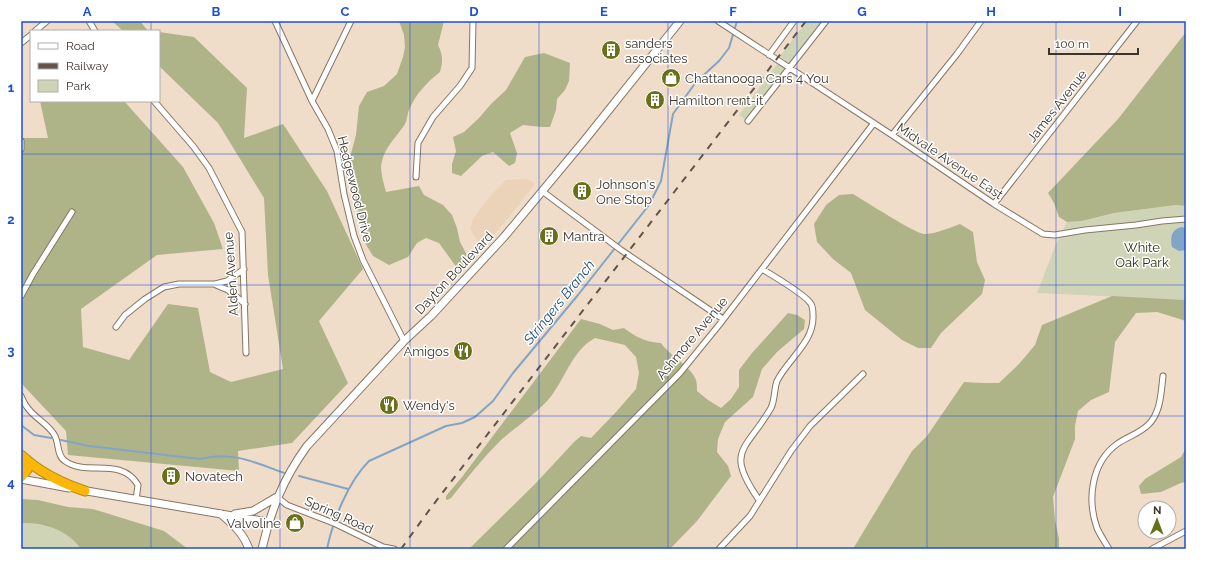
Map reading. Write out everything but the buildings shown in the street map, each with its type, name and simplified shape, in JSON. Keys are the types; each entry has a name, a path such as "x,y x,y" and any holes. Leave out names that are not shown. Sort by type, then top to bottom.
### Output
{"highway":[{"path":"21,478 27,470 24,458"},
{"path":"24,458 58,480 85,490"}],"main road":[{"name":"Dayton Boulevard","path":"262,549 268,522 277,497 294,464 307,446 404,341 431,316 483,261 589,135 680,21"},
{"path":"21,478 136,500 268,522"},
{"path":"221,514 253,511 277,497"},
{"path":"221,514 239,530 246,540 249,549"}],"street":[{"path":"36,30 47,21"},
{"path":"83,21 89,22"},
{"name":"Hedgewood Drive","path":"274,21 312,101 328,129 337,151 344,194 354,236 363,260 404,341"},
{"path":"312,101 351,21"},
{"path":"416,177 418,143 433,117 460,86 472,68 473,21"},
{"name":"Midvale Avenue East","path":"718,21 994,204 1043,234 1055,236 1085,230 1136,226 1162,221 1186,219"},
{"path":"769,55 794,21"},
{"path":"748,122 826,21"},
{"path":"892,135 957,54 981,21"},
{"name":"James Avenue","path":"994,204 1137,21"},
{"path":"21,43 30,36"},
{"name":"Alden Avenue","path":"155,102 193,146 213,174 242,232 246,353"},
{"name":"Ashmore Avenue","path":"506,549 680,373 874,124"},
{"path":"21,141 21,149"},
{"path":"542,191 613,245 723,319"},
{"path":"21,296 72,212"},
{"path":"116,327 125,315 145,299 164,287 180,284 215,284 227,281 244,269"},
{"path":"759,500 750,487 740,464 743,449 750,436 771,407 776,384 782,373 810,334 814,325 812,304 806,298 762,269"},
{"path":"215,284 224,288 245,304"},
{"path":"719,549 750,516 791,450 810,426 864,374"},
{"path":"1109,549 1098,531 1092,512 1094,480 1101,463 1113,448 1144,428 1151,421 1159,404 1163,376"},
{"path":"21,396 27,408 54,434 60,456 64,460 73,465 122,470 130,474 138,485 136,500"},
{"name":"Spring Road","path":"277,497 287,505 336,524 383,547 394,549"},
{"path":"1152,549 1186,531"}],"shaded area":[{"path":"527,179 535,183 525,197 494,235 478,242 470,229 473,219 490,196 506,180"}],"green space":[{"path":"112,21 140,21 147,30 122,30"},
{"path":"399,21 444,21 438,45 442,55 442,61 440,72 430,80 418,94 409,110 404,125 383,156 381,172 383,181 386,192 419,186 424,195 443,205 452,215 460,242 468,257 466,263 457,268 439,243 426,238 417,243 408,257 389,265 373,256 365,243 349,161 356,135 359,106 367,92 384,86 397,74 405,47 404,35"},
{"path":"807,21 822,21 789,64 780,56"},
{"path":"160,32 194,37 247,88 244,138 283,124 327,191 363,269 319,321 348,383 292,443 238,451 239,471 68,455 66,431 21,383 21,305 27,288 21,289 21,138 48,138 40,102 125,102 183,167 214,223 223,249 157,255 81,309 83,347 129,360 168,304 198,308 210,372 231,382 283,369 268,275 264,198 218,123 160,67"},
{"path":"1186,32 1186,206 1176,205 1114,213 1082,221 1067,222 1059,217 1054,203 1048,193 1118,119"},
{"path":"544,53 570,63 569,81 565,90 557,99 556,110 550,127 523,125 510,133 517,153 515,163 509,166 493,152 482,156 461,176 452,173 452,164 456,151 453,137 464,132 506,90 525,57"},
{"path":"777,64 785,69 745,120 739,115"},
{"path":"853,194 900,223 924,234 960,224 973,232 977,262 985,280 982,294 941,333 931,348 918,348 902,340 865,310 851,273 833,259 817,242 814,224 826,205 839,195"},
{"name":"White Oak Park","path":"1176,205 1186,206 1186,300 1037,293 1056,244 1067,222 1082,221 1114,213"},
{"path":"1112,296 1186,300 1186,322 1157,312 1136,313 1115,342 1109,392 1091,400 1078,411 1075,426 1075,439 1053,497 1059,549 853,549 912,451 927,436 964,382 999,383 1019,364 1035,345 1042,325"},
{"path":"788,313 797,315 805,320 804,329 777,352 762,369 753,397 725,422 718,439 717,452 728,466 731,476 697,521 670,549 469,549 535,484 574,442 581,436 591,438 636,389 639,373 636,357 625,345 595,338 587,343 575,356 552,395 534,413 501,440 481,461 451,498 446,499 446,496 581,319 600,324 613,330 624,328 650,342 661,343 692,373 697,384 697,391 721,408 731,399 739,387 739,370 752,353"},
{"path":"1186,448 1186,482 1161,492 1141,494 1139,486 1145,479 1181,457"},
{"path":"21,499 38,500 68,507 93,509 164,531 188,549 81,549 76,542 54,528 38,524 21,523"},
{"path":"21,523 38,524 54,528 76,542 81,549 21,549"}],"water":[{"path":"1182,227 1186,228 1186,250 1179,251 1172,247 1171,237 1173,232"}],"waterway":[{"name":"Stringers Branch","path":"327,549 333,526 342,502 354,480 369,461 446,426 462,423 475,417 493,401 513,373 578,295 649,205 661,181 673,114 696,82 719,61 729,48 737,21"},
{"path":"21,425 34,435 51,438"},
{"path":"61,440 89,446 200,459 222,456 233,457 253,462 284,473"},
{"path":"299,476 348,489"}],"railway":[{"path":"401,549 430,509 806,21"}],"place":[{"name":"sanders associates","path":"611,50"},
{"name":"Chattanooga Cars 4 You","path":"671,78"},
{"name":"Hamilton rent-it","path":"655,100"},
{"name":"Johnson's One Stop","path":"582,191"},
{"name":"Mantra","path":"549,236"},
{"name":"Amigos","path":"463,351"},
{"name":"Wendy's","path":"389,405"},
{"name":"Novatech","path":"171,476"},
{"name":"Valvoline","path":"295,523"}]}
